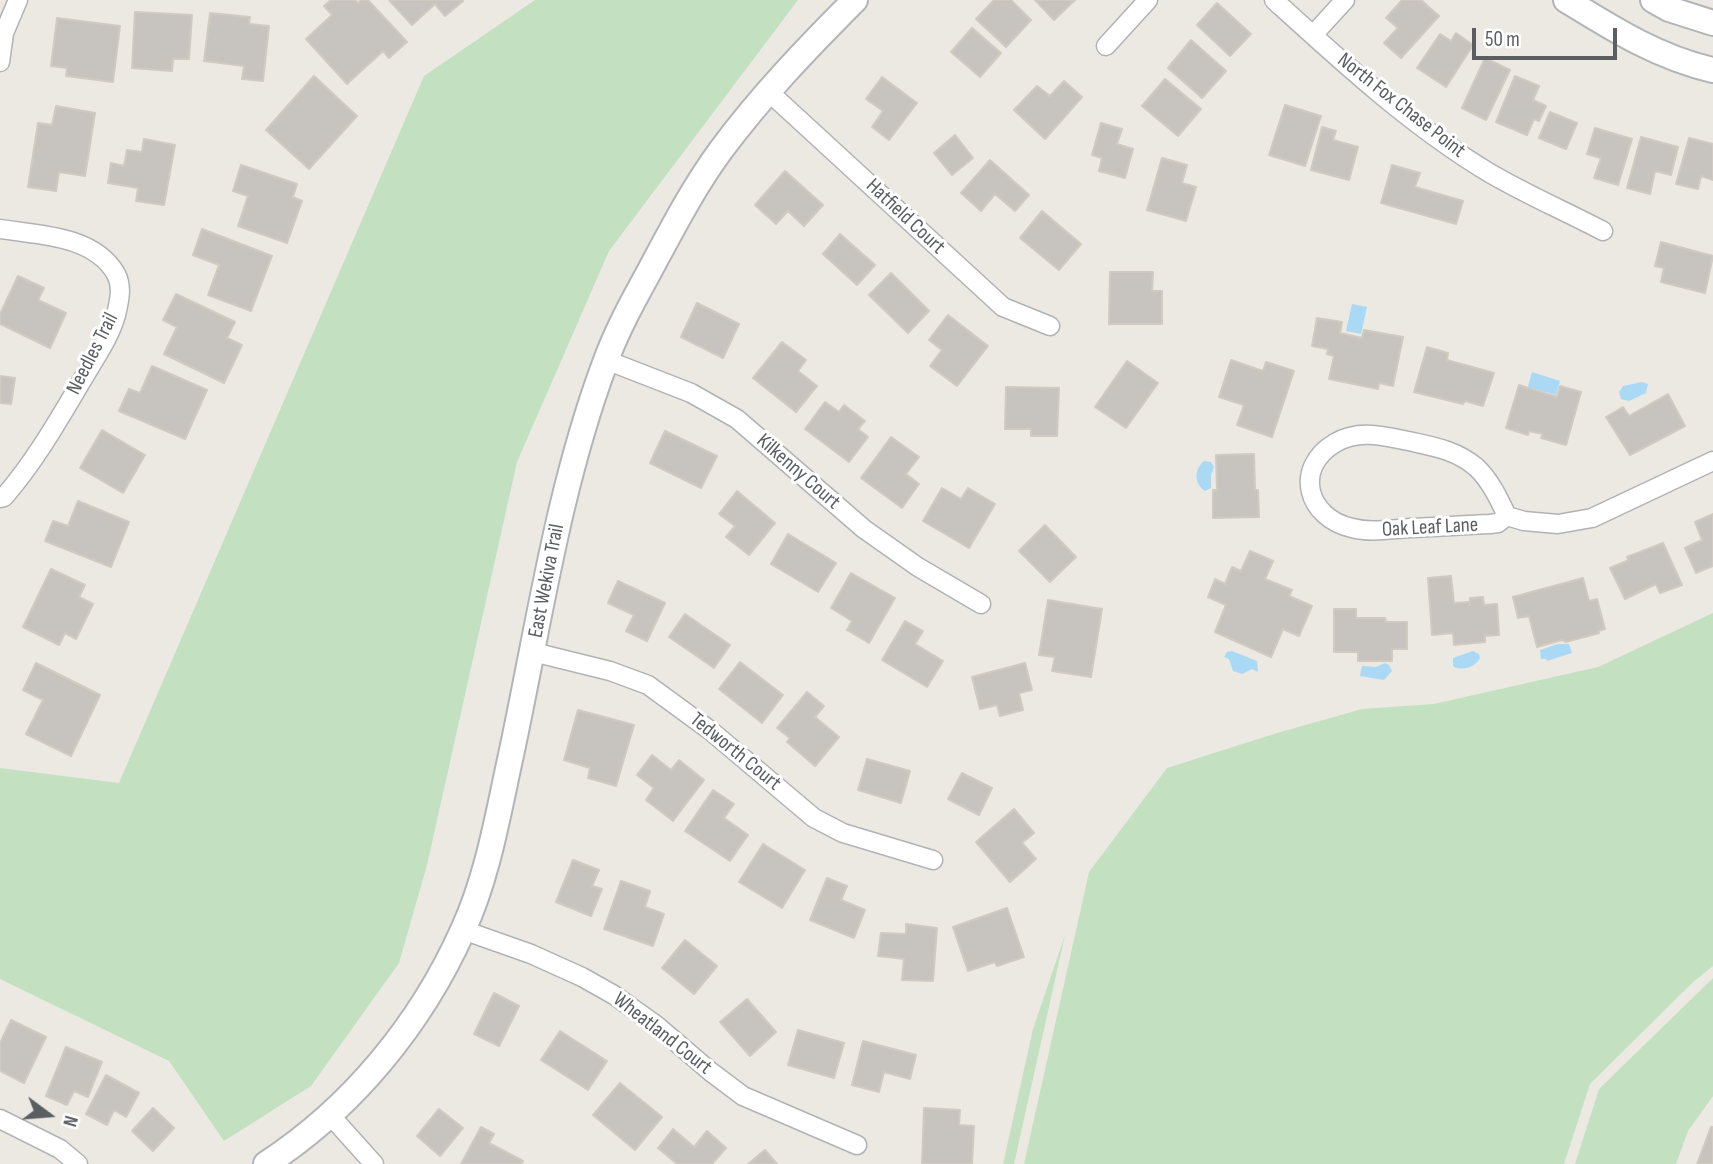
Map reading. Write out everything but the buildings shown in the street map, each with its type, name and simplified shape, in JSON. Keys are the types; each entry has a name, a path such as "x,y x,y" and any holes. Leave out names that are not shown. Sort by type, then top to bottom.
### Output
{"street":[{"path":"0,62 4,33 14,4 18,0"},
{"name":"East Wekiva Trail","path":"266,1164 330,1115 375,1069 428,996 463,930 483,875 564,499 578,444 606,360 685,205 721,151 807,49 855,0"},
{"path":"1106,46 1149,0"},
{"name":"North Fox Chase Point","path":"1274,0 1430,134 1489,172 1603,231"},
{"path":"1313,35 1345,0"},
{"path":"1566,0 1625,37 1690,65 1713,70"},
{"path":"1653,0 1669,9 1713,23"},
{"name":"Hatfield Court","path":"769,92 1003,307 1050,327"},
{"name":"Needles Trail","path":"0,229 66,240 93,250 116,273 121,289 115,317 105,338 50,436 27,470 4,497 0,498"},
{"name":"Kilkenny Court","path":"606,360 691,393 737,419 864,529 918,567 981,604"},
{"name":"Oak Leaf Lane","path":"1507,516 1498,523 1490,524 1373,531 1342,525 1318,509 1313,501 1309,487 1311,472 1326,449 1337,441 1369,434 1387,436 1446,450 1468,461 1479,470 1507,516 1524,521 1558,524 1592,518 1713,461"},
{"name":"Tedworth Court","path":"533,652 610,671 648,685 711,731 814,818 843,833 933,860"},
{"name":"Wheatland Court","path":"463,930 531,954 614,995 656,1025 743,1096 857,1145"},
{"path":"330,1115 374,1164"},
{"path":"0,1119 60,1149 78,1164"}],"green space":[{"path":"535,0 798,0 609,251 517,462 427,865 399,963 311,1086 224,1141 169,1061 0,979 0,768 119,783 424,76"},
{"path":"1713,613 1713,966 1693,982 1590,1084 1564,1164 1024,1164 1089,872 1167,768 1362,709 1434,704 1598,667"},
{"path":"1065,935 1014,1164 1003,1164 1033,1029"},
{"path":"1713,978 1713,1096 1688,1131 1676,1164 1575,1164 1599,1089"}],"water":[{"path":"1352,304 1367,307 1361,334 1346,331"},
{"path":"1532,372 1560,381 1556,395 1528,387"},
{"path":"1642,382 1648,384 1646,393 1629,401 1621,399 1619,392 1623,386"},
{"path":"1204,461 1211,462 1214,467 1211,488 1205,491 1201,488 1197,476 1198,468"},
{"path":"1558,644 1569,644 1572,653 1547,661 1541,659 1540,650"},
{"path":"1232,651 1257,661 1258,672 1252,669 1242,674 1233,671 1229,659 1224,657 1227,652"},
{"path":"1473,651 1479,654 1480,658 1475,664 1464,668 1453,666 1453,658"},
{"path":"1385,663 1392,671 1384,680 1360,676 1362,666 1376,667"}]}
